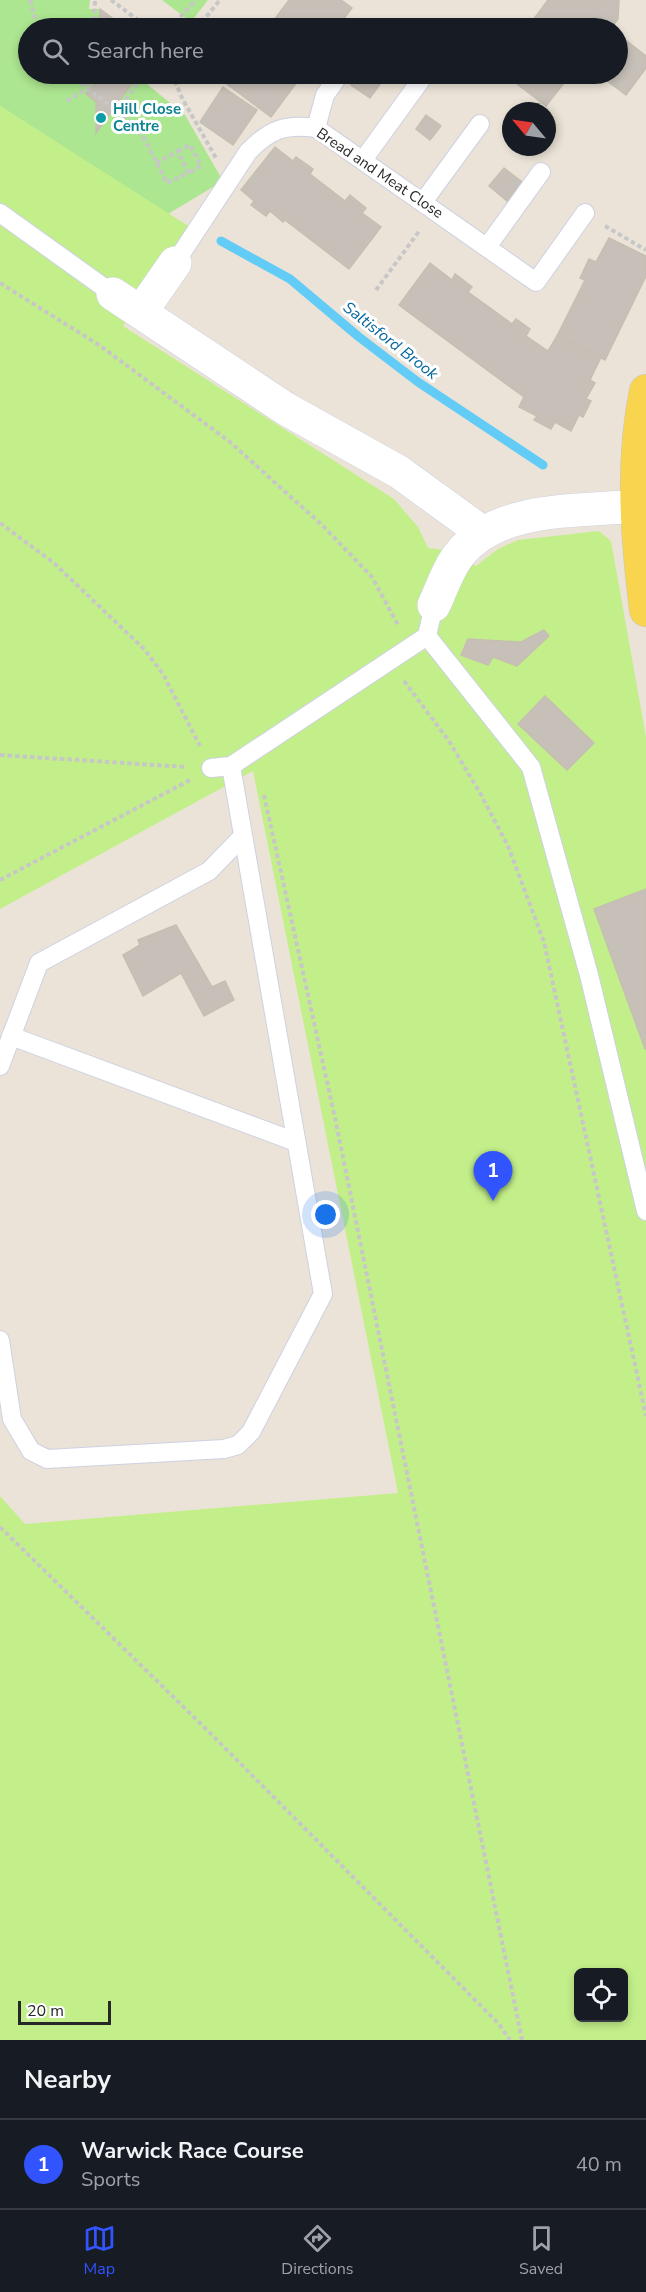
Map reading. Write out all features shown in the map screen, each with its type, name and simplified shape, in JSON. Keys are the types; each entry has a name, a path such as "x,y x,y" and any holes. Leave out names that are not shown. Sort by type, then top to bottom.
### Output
{"main road":[{"path":"646,391 636,506 646,610"}],"street":[{"name":"Bread and Meat Close","path":"141,312 175,263"},
{"path":"113,294 286,409 399,472 483,533"},
{"path":"434,605 455,560 467,545 483,533 510,521 529,517 636,506"}],"lane":[{"path":"316,128 325,95 333,84"},
{"path":"363,160 418,84"},
{"path":"429,206 480,124"},
{"name":"Bread and Meat Close","path":"175,263 228,179 258,141 288,126 316,128 536,282 585,213"},
{"path":"487,247 541,172"},
{"path":"0,213 113,294"},
{"path":"211,768 231,766 254,752 427,636 434,605"},
{"path":"427,636 531,767 589,975 646,1211"},
{"path":"0,1341 12,1419 31,1451 47,1459 224,1449 238,1445 251,1432 323,1294 231,766"},
{"path":"0,1066 39,963 209,871 242,838"},
{"path":"11,1036 296,1142"}],"path":[{"path":"30,0 35,18"},
{"path":"94,18 95,0"},
{"path":"112,0 135,18"},
{"path":"179,18 196,0"},
{"path":"205,18 220,0"},
{"path":"82,84 140,133 167,183 201,166 190,145 157,163"},
{"path":"67,101 87,88 88,84"},
{"path":"117,112 137,84"},
{"path":"176,84 228,179"},
{"path":"178,151 188,173"},
{"path":"376,290 429,206"},
{"path":"585,213 646,250"},
{"path":"0,283 99,345 230,442 322,525 372,577 410,647"},
{"path":"0,523 54,563 145,650 163,674 211,768"},
{"path":"389,661 449,741 480,793 508,846 530,898 544,942 646,1416"},
{"path":"254,752 286,886 335,1118 522,2040"},
{"path":"0,754 211,768"},
{"path":"0,880 211,768"},
{"path":"0,1527 219,1742 498,2023 510,2040"}],"green space":[{"path":"0,0 90,0 89,9 100,9 100,18 18,18 18,84 94,84 86,94 96,102 96,132 131,84 147,84 185,115 223,181 168,214 0,106"},
{"path":"162,0 208,0 194,18 186,18"},
{"path":"0,106 190,227 123,326 394,499 418,527 428,548 452,551 476,566 498,549 518,540 599,531 611,541 646,737 646,2040 0,2040 0,1496 25,1524 398,1493 253,771 0,909"}],"building":[{"path":"289,0 341,0 352,8 344,18 276,18"},
{"path":"548,0 619,0 618,18 534,18"},
{"path":"100,9 112,18 100,18"},
{"path":"628,42 646,56 646,68 626,95 611,84 628,84"},
{"name":"Hill Close Centre","path":"94,84 132,84 96,133 96,102 86,94"},
{"path":"227,84 296,84 271,117"},
{"path":"352,84 380,84 370,98"},
{"path":"517,84 563,84 549,102 541,102"},
{"path":"223,87 257,110 233,145 200,122"},
{"path":"426,115 441,126 430,140 416,129"},
{"path":"275,147 293,161 296,157 313,169 310,174 345,201 350,195 366,208 362,213 381,227 349,269 285,220 283,222 270,211 266,216 251,205 254,201 241,190"},
{"path":"504,168 522,182 507,201 489,186"},
{"path":"609,238 646,256 646,276 605,360 557,336 585,280 580,278 589,259 596,262"},
{"path":"430,263 452,280 455,274 472,287 468,292 512,324 516,319 530,329 526,336 548,351 557,336 601,357 590,380 595,383 586,399 591,401 583,417 579,415 571,431 555,422 551,429 534,420 537,416 519,407 524,397 399,305"},
{"path":"544,630 549,636 517,666 493,657 488,665 461,655 468,639 521,642"},
{"path":"545,696 594,743 567,770 518,724"},
{"path":"646,889 646,1048 645,1049 594,909"},
{"path":"176,925 212,987 225,981 234,1000 204,1016 181,973 143,996 123,955 140,945 138,940"}],"waterway":[{"name":"Saltisford Brook","path":"221,241 290,279 359,337 418,382 543,465"}],"place":[{"name":"Hill Close Centre","path":"101,118"},
{"name":"Warwick Race Course","path":"493,1201"}]}
